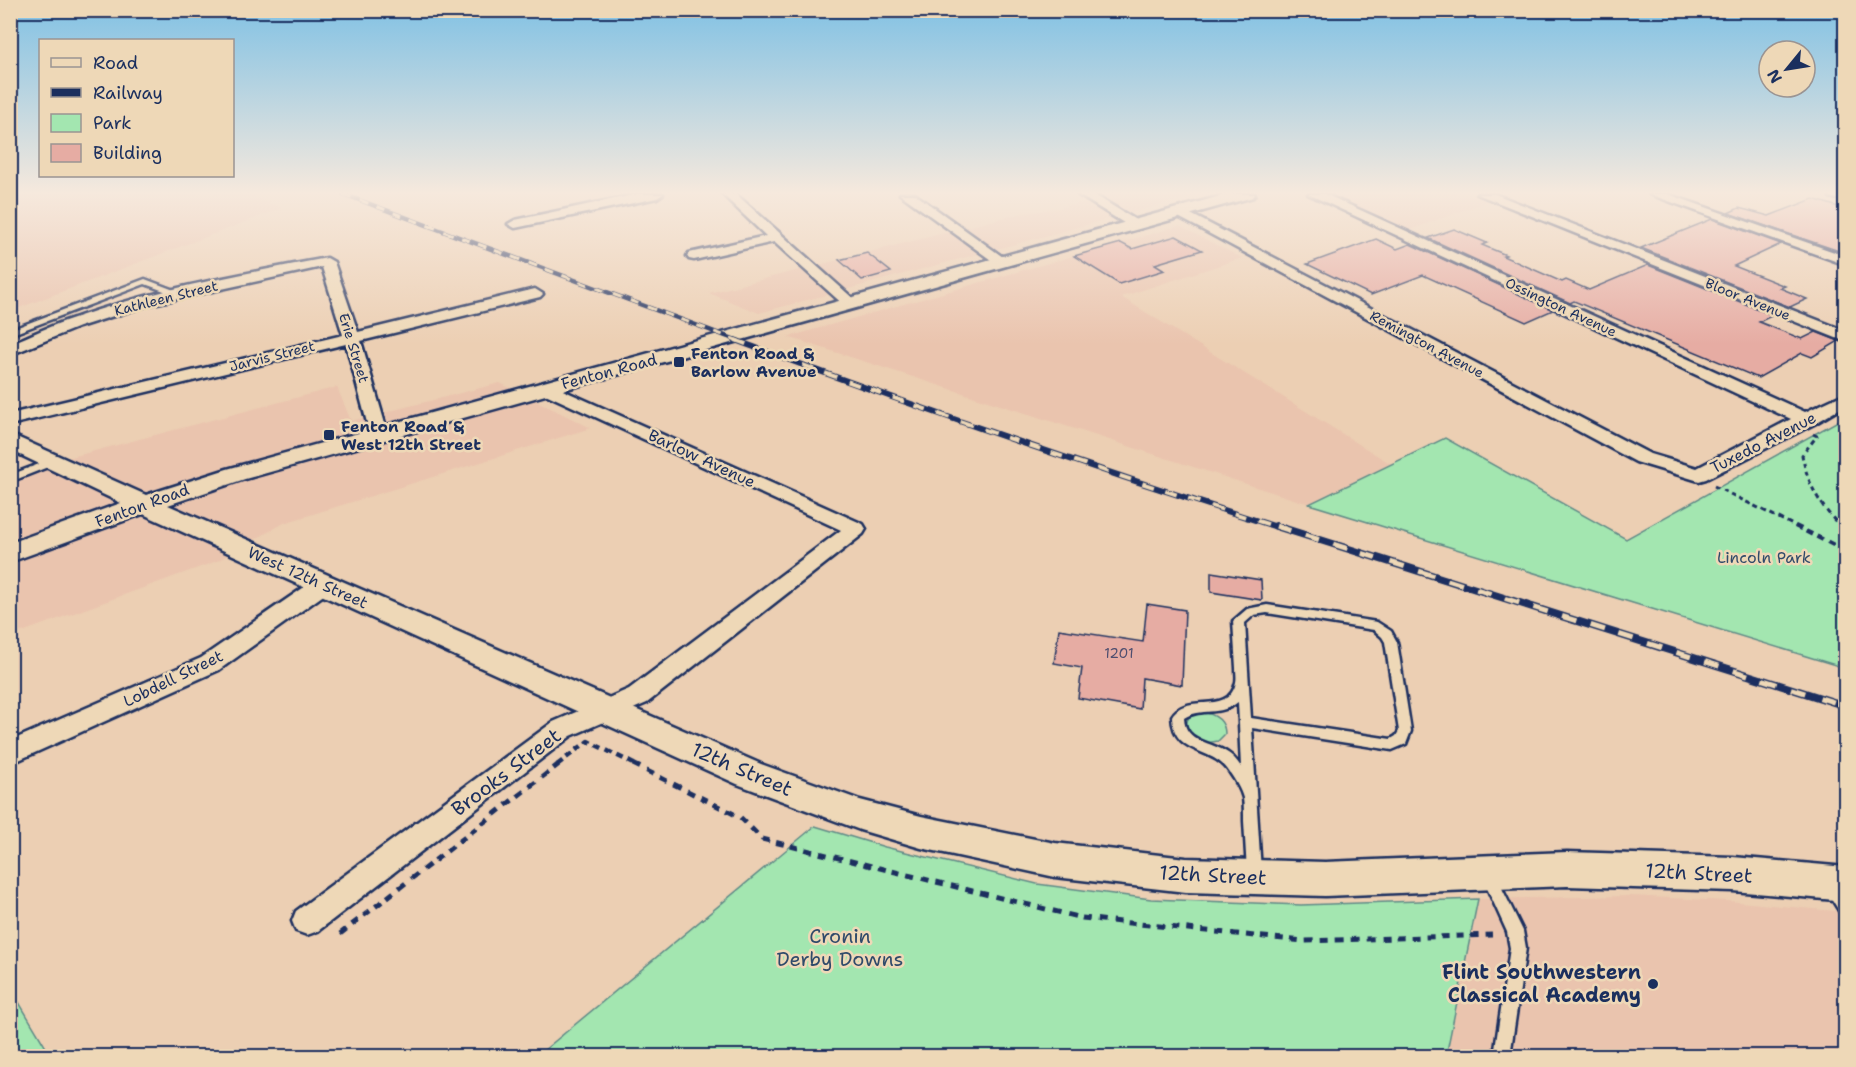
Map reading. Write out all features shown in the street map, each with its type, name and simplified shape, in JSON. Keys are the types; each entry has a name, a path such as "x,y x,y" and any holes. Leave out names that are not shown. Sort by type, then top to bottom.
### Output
{"street":[{"path":"694,256 748,244"},
{"path":"781,244 851,304"},
{"path":"977,244 1003,262"},
{"name":"Fenton Road","path":"10,553 143,504 236,474 1069,244"},
{"name":"Remington Avenue","path":"1236,244 1643,458 1678,469"},
{"name":"Ossington Avenue","path":"1420,244 1801,423"},
{"name":"Bloor Avenue","path":"1608,244 1845,338"},
{"path":"1796,244 1845,261"},
{"name":"Kathleen Street","path":"10,350 81,320 178,293 327,262"},
{"name":"Erie Street","path":"327,262 352,337 379,434"},
{"name":"Jarvis Street","path":"10,420 535,294"},
{"name":"Barlow Avenue","path":"547,388 856,529"},
{"name":"Tuxedo Avenue","path":"1678,469 1700,475 1845,398"},
{"name":"West 12th Street","path":"10,441 143,504 607,710"},
{"name":"Brooks Street","path":"307,921 562,729 638,696 856,529"},
{"name":"Lobdell Street","path":"10,753 210,664 324,584"},
{"name":"12th Street","path":"607,710 804,796 921,832 1055,860 1186,875 1255,878 1325,879 1567,869 1648,870 1840,892"}],"lane":[{"path":"10,333 145,281 178,293"},
{"path":"10,478 55,461"},
{"path":"1245,722 1392,745 1401,740 1405,731 1388,634 1377,626 1267,609 1251,612 1239,621 1242,683 1255,878"},
{"path":"1242,683 1232,701 1216,708 1197,706 1184,710 1178,716 1177,726 1182,736 1216,752 1230,762 1250,797"},
{"path":"1486,871 1515,931 1518,948 1502,1056"}],"path":[{"path":"1801,423 1817,436 1802,455 1805,474 1813,495 1824,511 1845,531"},
{"path":"1700,475 1703,481 1845,551"},
{"path":"340,934 588,741 740,817 762,839 1082,918 1303,941 1492,935"}],"shaded area":[{"path":"11,244 188,244 11,311"},
{"path":"902,244 1016,244 759,313 709,293"},
{"path":"1116,244 1214,244 1242,258 1121,297 1391,464 1309,504 788,337"},
{"path":"500,383 591,428 284,523 217,561 11,636 11,473 337,387 351,421"},
{"name":"Flint Southwestern Classical Academy","path":"1630,896 1729,901 1845,912 1845,1056 1446,1056 1478,899"}],"green space":[{"name":"Lincoln Park","path":"1845,417 1845,668 1309,504 1445,438 1626,539"},
{"path":"1202,712 1211,714 1221,721 1225,734 1218,741 1206,743 1189,733 1188,718"},
{"name":"Cronin Derby Downs","path":"815,826 885,847 1037,884 1151,899 1301,905 1478,899 1446,1056 537,1056"},
{"path":"11,989 51,1056 11,1056"}],"building":[{"path":"1118,244 1132,249 1150,244 1190,244 1202,250 1155,264 1165,270 1119,284 1074,256"},
{"path":"1363,244 1386,244 1397,249 1410,244 1553,310 1526,322 1423,275 1371,295 1307,264"},
{"path":"1441,244 1485,244 1482,245 1506,255 1503,256 1562,282 1566,280 1589,290 1648,265 1773,315 1759,322 1802,339 1816,332 1839,341 1812,357 1802,353 1758,378 1574,301 1570,303"},
{"path":"1651,244 1780,244 1734,266 1785,286 1780,288 1807,299 1790,307 1641,248"},
{"path":"1818,244 1845,244 1845,253"},
{"path":"867,253 891,272 862,280 839,260"},
{"path":"1211,572 1261,580 1262,600 1211,592"},
{"path":"1147,604 1185,610 1182,685 1142,678 1140,709 1078,698 1082,668 1054,663 1059,629 1143,642"}],"railway":[{"path":"477,244 739,341"},
{"path":"735,340 1006,437 1280,528"},
{"path":"1276,526 1846,706"}],"place":[{"name":"Fenton Road & Barlow Avenue","path":"679,362"},
{"name":"Fenton Road & West 12th Street","path":"329,435"},
{"name":"Flint Southwestern Classical Academy","path":"1653,984"}]}
